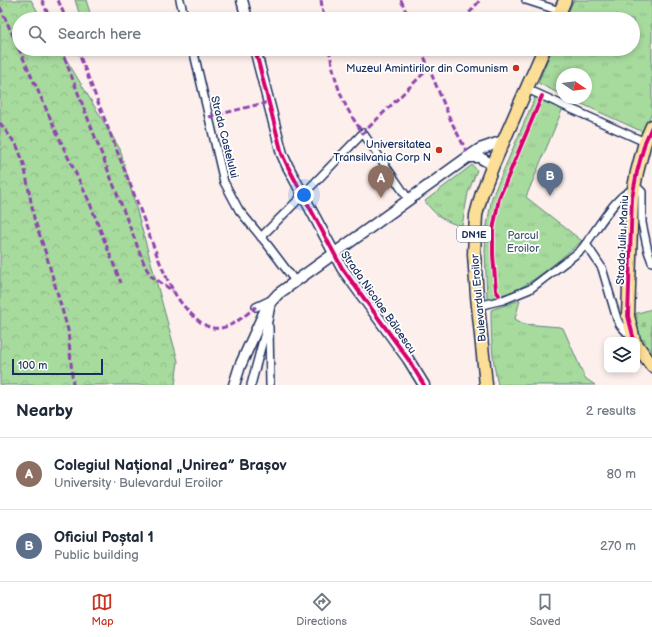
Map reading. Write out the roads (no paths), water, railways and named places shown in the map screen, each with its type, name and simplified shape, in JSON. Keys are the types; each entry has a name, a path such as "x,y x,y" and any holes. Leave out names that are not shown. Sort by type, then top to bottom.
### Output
{"main road":[{"name":"Bulevardul Eroilor","path":"486,385 474,254 476,215 482,193 493,165 541,56"},
{"name":"Strada Iuliu Maniu","path":"633,337 628,316 632,198 645,142 652,126"},
{"path":"640,349 652,366"}],"street":[{"path":"180,0 183,12"},
{"path":"242,0 243,12"},
{"path":"526,0 560,10"},
{"name":"Strada Castelului","path":"195,56 224,182 239,210 295,281"},
{"name":"Strada Nicolae Bălcescu","path":"257,56 282,154 342,268 408,359 424,385"},
{"path":"527,89 645,142"},
{"path":"261,236 363,133 410,200"},
{"path":"234,385 240,366 264,313 278,294 468,157 480,149 503,141"},
{"path":"468,157 479,157 493,165"},
{"path":"478,306 503,300 530,289 580,251 616,200 634,189 639,189 642,192 642,223 652,262"},
{"name":"Strada Iuliu Maniu","path":"586,244 602,268 617,319 620,325 631,337"},
{"path":"256,307 273,300"},
{"path":"251,385 273,300"},
{"path":"268,321 270,385"}],"place":[{"name":"Muzeul Amintirilor din Comunism","path":"516,68"},
{"name":"Universitatea Transilvania Corp N","path":"439,150"},
{"name":"Oficiul Poștal 1","path":"550,196"},
{"name":"Colegiul Național „Unirea” Brașov","path":"381,198"}],"park label":[{"name":"Parcul Eroilor","path":"523,241"}]}
